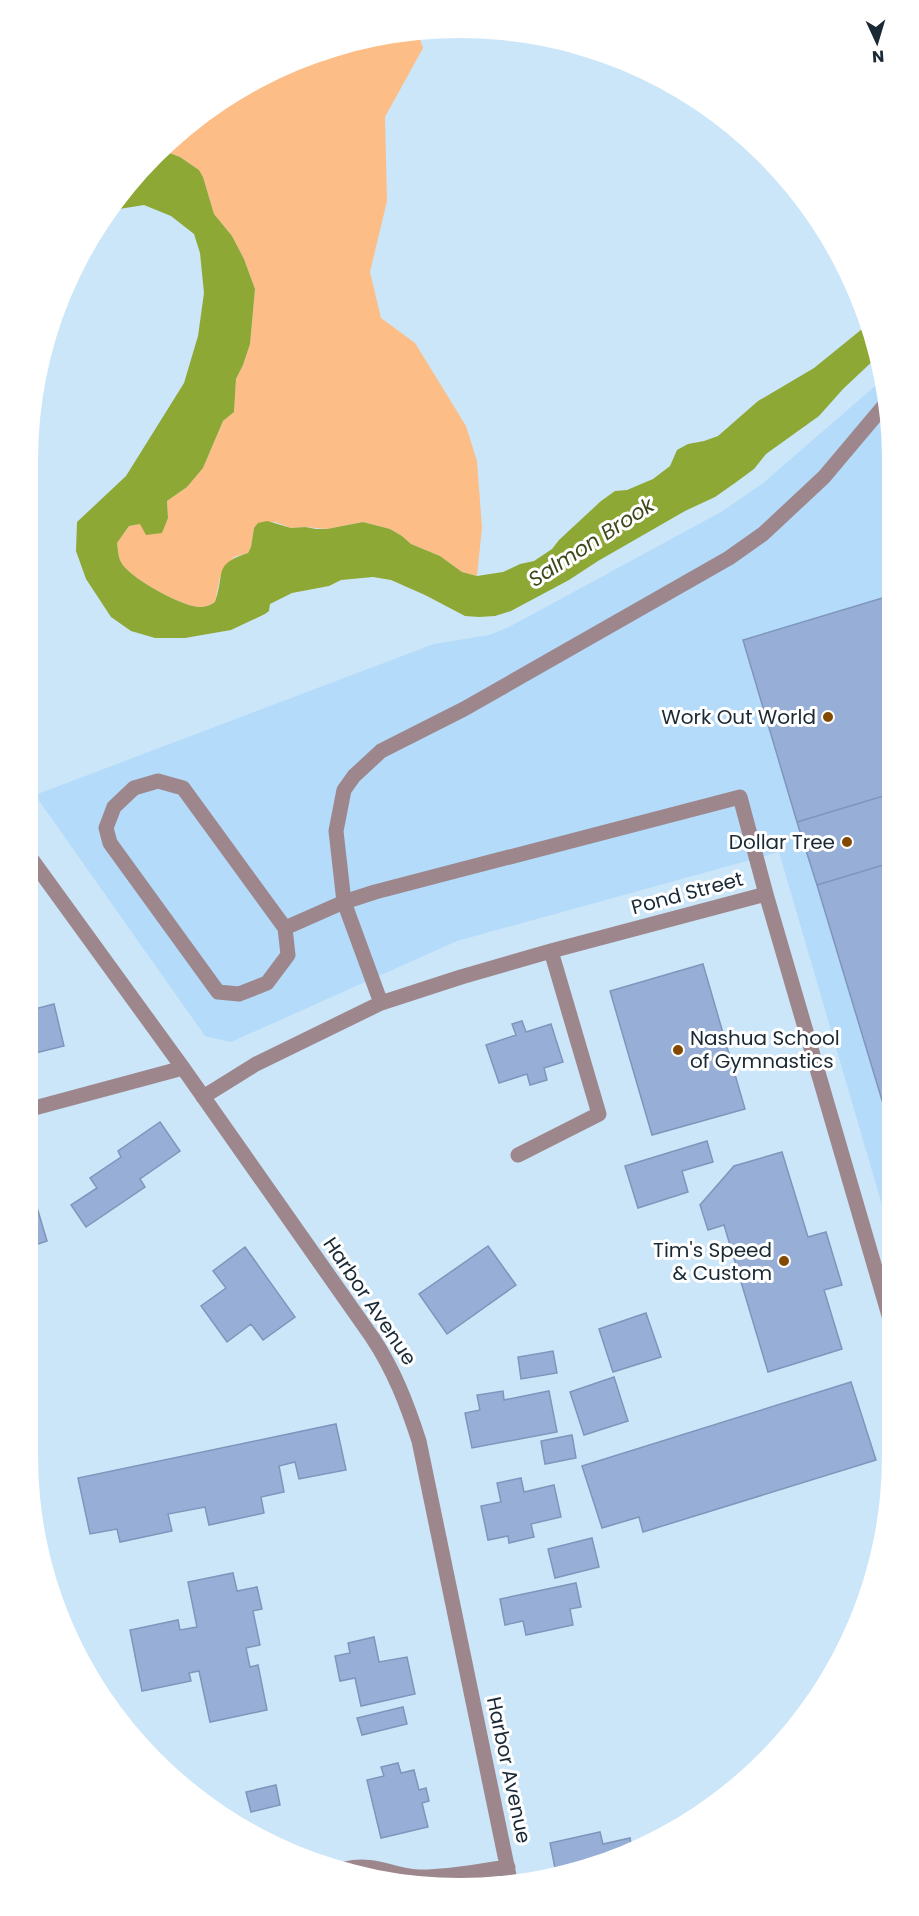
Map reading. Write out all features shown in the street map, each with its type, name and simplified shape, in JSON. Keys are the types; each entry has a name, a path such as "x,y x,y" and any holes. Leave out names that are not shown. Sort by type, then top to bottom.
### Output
{"street":[{"path":"381,1003 345,902 336,831 344,790 366,764 393,744 464,709 729,558 763,534 824,477 879,412"},
{"path":"158,781 183,788 285,928 288,955 267,983 238,994 218,992 110,843 106,828 114,807 134,788 158,781"},
{"path":"285,928 345,902 394,887 740,797 766,894"},
{"name":"Harbor Avenue","path":"38,868 183,1068 372,1337 387,1359 399,1384 419,1441 509,1876"},
{"name":"Pond Street","path":"203,1097 255,1064 381,1003 551,951 766,894 882,1292"},
{"path":"518,1155 599,1114 551,951"},
{"path":"38,1107 183,1068"},
{"path":"359,1866 374,1867 409,1876"},
{"path":"423,1877 508,1868"}],"shaded area":[{"path":"420,39 423,48 385,117 387,201 370,272 381,318 415,343 466,426 477,461 482,528 477,576 462,572 440,556 411,544 390,529 363,522 327,529 291,528 275,522 254,528 248,553 234,557 220,577 215,602 207,606 199,607 176,600 143,582 125,568 119,558 117,543 129,526 168,518 167,501 187,487 203,468 223,421 234,412 236,379 250,344 255,289 244,259 232,236 214,214 199,170 169,153 225,109 273,81 350,52"},
{"path":"875,386 882,460 882,1205 779,852 457,941 231,1042 205,1036 38,799 38,794 434,644 489,635 509,627 721,512 762,484"}],"water":[{"name":"Salmon Brook","path":"169,153 199,170 214,214 232,236 244,259 255,289 250,344 236,379 234,412 223,421 203,468 187,487 167,501 168,518 162,533 146,535 140,524 129,526 117,543 121,562 133,575 165,595 196,607 215,602 225,566 237,557 248,553 254,528 258,523 267,521 291,528 327,529 363,522 390,529 411,544 440,556 462,572 477,576 503,572 520,564 534,561 552,549 601,501 615,491 627,490 653,479 670,466 677,450 688,444 718,436 758,401 814,368 861,330 870,364 819,416 766,454 754,469 715,497 685,511 569,580 511,611 495,616 465,616 391,580 373,577 341,580 329,586 292,593 270,604 269,611 265,614 231,630 185,638 155,638 131,631 111,617 86,579 76,551 77,522 126,476 184,383 198,336 204,293 200,253 194,234 171,216 144,205 121,209 142,181"}],"building":[{"name":"Work Out World","path":"882,598 882,796 797,822 743,640"},
{"name":"Dollar Tree","path":"882,796 882,865 817,885 797,822"},
{"path":"882,865 882,1100 817,885"},
{"name":"Nashua School of Gymnastics","path":"703,964 745,1109 652,1135 610,991"},
{"path":"54,1004 64,1046 38,1052 38,1008"},
{"path":"522,1021 526,1032 551,1024 563,1062 544,1068 547,1080 530,1085 527,1074 499,1083 486,1045 516,1035 512,1024"},
{"path":"160,1122 180,1151 140,1179 145,1187 86,1227 71,1205 97,1188 90,1178 121,1157 118,1151"},
{"path":"707,1141 713,1162 682,1171 688,1192 638,1208 625,1166"},
{"name":"Tim's Speed & Custom","path":"782,1152 808,1237 826,1232 842,1285 824,1290 842,1349 768,1372 724,1225 708,1230 700,1205 734,1166"},
{"path":"38,1211 47,1241 38,1244"},
{"path":"488,1246 516,1285 447,1334 419,1294"},
{"path":"245,1247 295,1317 263,1340 251,1324 227,1342 201,1306 226,1288 213,1271"},
{"path":"646,1313 661,1357 613,1372 599,1329"},
{"path":"553,1351 557,1373 521,1379 518,1357"},
{"path":"614,1377 628,1421 584,1435 570,1392"},
{"path":"851,1382 876,1460 643,1532 639,1517 602,1528 582,1466"},
{"path":"503,1391 504,1400 549,1391 557,1432 472,1448 465,1413 480,1410 477,1395"},
{"path":"336,1424 346,1470 299,1479 295,1462 279,1466 284,1492 261,1497 264,1513 209,1525 205,1507 168,1514 172,1531 120,1542 117,1529 90,1534 78,1478"},
{"path":"572,1435 576,1458 545,1464 541,1441"},
{"path":"521,1478 524,1492 554,1485 561,1517 531,1524 534,1537 509,1543 508,1536 488,1540 481,1506 501,1502 497,1483"},
{"path":"592,1538 599,1567 555,1578 548,1549"},
{"path":"233,1573 237,1591 257,1587 262,1609 253,1611 260,1645 246,1648 250,1667 258,1665 267,1710 210,1722 199,1671 189,1673 191,1681 142,1691 130,1630 178,1620 180,1630 197,1627 188,1582"},
{"path":"576,1583 581,1607 570,1609 573,1625 526,1635 523,1621 505,1625 500,1599"},
{"path":"374,1637 379,1662 407,1657 415,1694 361,1706 355,1678 340,1681 335,1656 350,1653 348,1643"},
{"path":"403,1707 407,1724 362,1735 357,1718"},
{"path":"398,1763 401,1773 414,1770 419,1790 426,1788 429,1801 422,1803 428,1827 381,1838 367,1780 384,1776 381,1767"},
{"path":"276,1785 280,1805 251,1812 246,1792"},
{"path":"600,1832 603,1844 630,1838 631,1842 595,1856 555,1867 550,1843"}],"place":[{"name":"Work Out World","path":"828,717"},
{"name":"Dollar Tree","path":"847,842"},
{"name":"Nashua School of Gymnastics","path":"678,1050"},
{"name":"Tim's Speed & Custom","path":"784,1261"}]}
